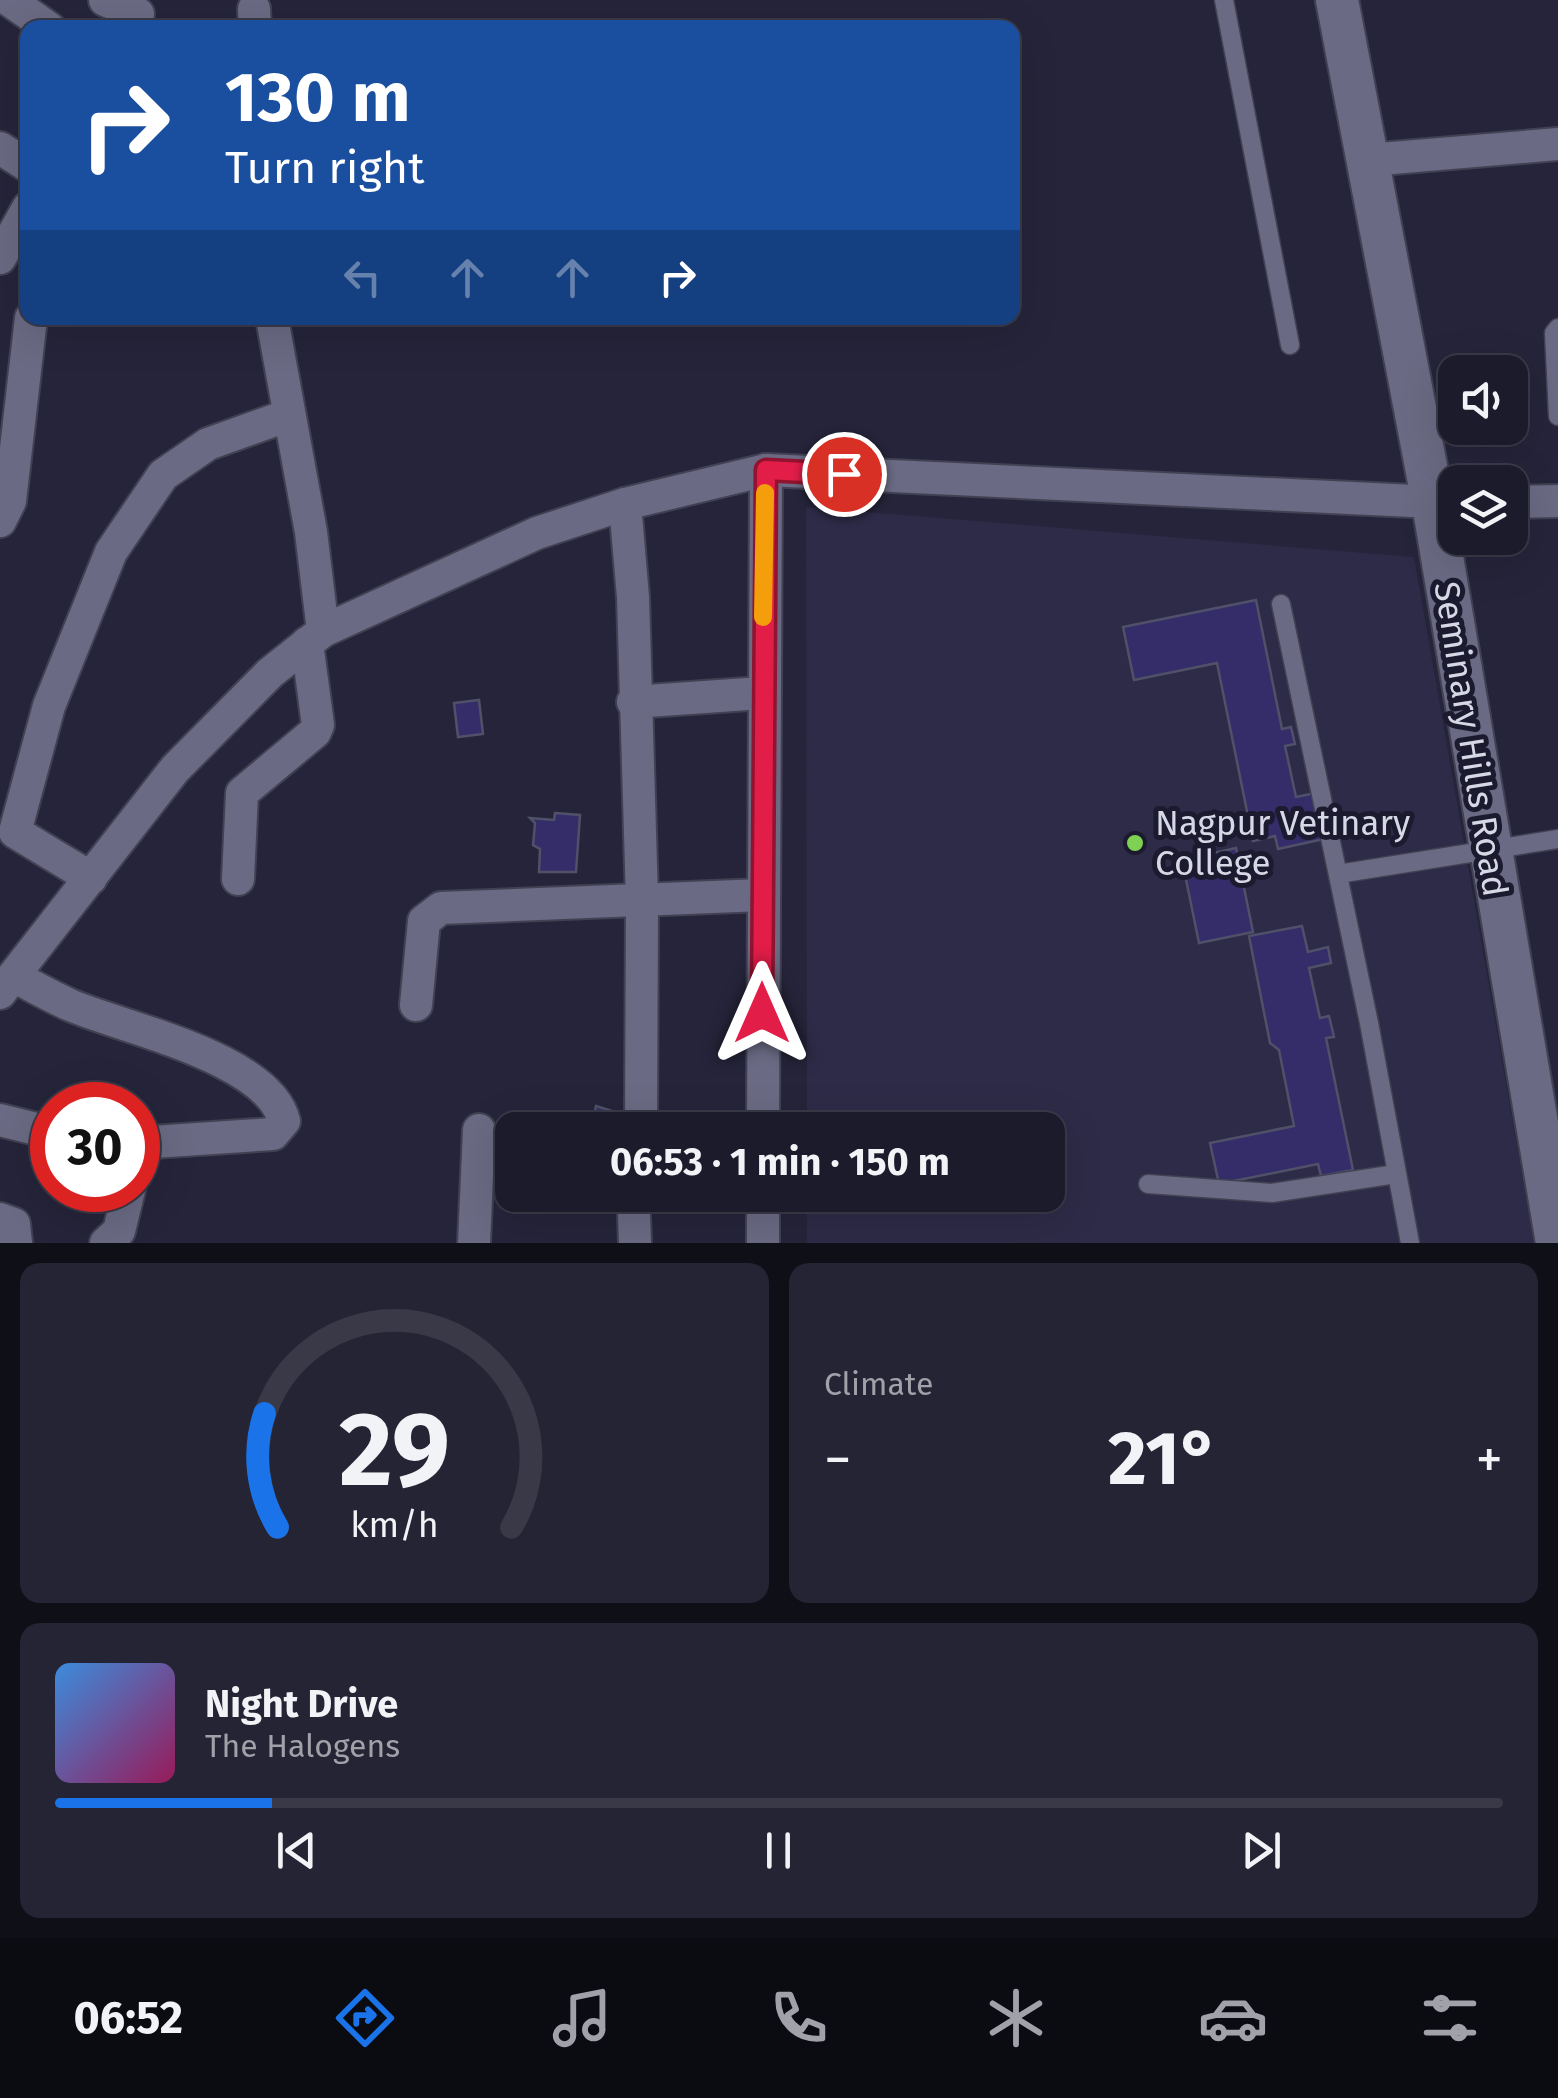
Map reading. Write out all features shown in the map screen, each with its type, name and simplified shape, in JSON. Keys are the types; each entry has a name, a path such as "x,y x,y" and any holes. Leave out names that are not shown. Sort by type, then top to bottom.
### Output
{"street":[{"path":"10,0 38,20"},
{"path":"105,0 138,14"},
{"name":"Seminary Hills Road","path":"1337,0 1438,476"},
{"path":"1368,160 1558,144"},
{"path":"0,258 20,222"},
{"path":"0,521 10,502 30,325"},
{"path":"238,879 242,792 318,725 315,637 289,415 273,325"},
{"path":"91,878 16,832 49,706 111,552 163,475 208,444 289,415"},
{"path":"762,1112 766,470"},
{"path":"160,1143 273,1134 284,1121 281,1108 255,1082 204,1054 7,984 175,769 270,673 315,637 538,533 625,504 766,470 1438,503"},
{"path":"1528,501 1558,500"},
{"path":"625,504 633,598 633,702 642,900 640,1112"},
{"name":"Seminary Hills Road","path":"1451,555 1488,849 1557,1243"},
{"path":"633,702 762,693"},
{"path":"416,1005 424,921 441,908 762,895"},
{"path":"0,1120 30,1128"},
{"path":"474,1243 479,1130"},
{"path":"106,1243 119,1232 124,1212"},
{"path":"763,1212 763,1243"},
{"path":"0,1219 14,1224 16,1243"}],"lane":[{"path":"1224,0 1290,346"},
{"path":"1558,328 1554,334 1558,416"},
{"path":"1281,604 1410,1243"},
{"path":"1338,874 1558,839"},
{"path":"1148,1184 1258,1194 1396,1174"}],"shaded area":[{"name":"Nagpur Vetinary College","path":"806,507 1414,557 1534,1243 807,1243 807,1212 1065,1212 1065,1112 807,1112"}],"building":[{"path":"1256,600 1282,729 1291,727 1295,744 1285,746 1296,797 1315,793 1324,839 1278,849 1275,836 1253,841 1217,663 1134,680 1123,627"},
{"path":"479,700 483,734 458,737 454,703"},
{"path":"555,813 580,815 576,872 539,872 540,849 533,845 535,823 530,818 554,820"},
{"path":"1236,848 1253,932 1199,943 1182,860"},
{"path":"1302,926 1308,952 1328,947 1331,963 1309,968 1320,1018 1329,1016 1334,1037 1326,1038 1353,1170 1321,1176 1318,1164 1219,1184 1210,1143 1294,1126 1279,1050 1270,1043 1249,936"}],"slow traffic":[{"path":"763,617 765,493"}],"place":[{"name":"Nagpur Vetinary College","path":"1135,843"}],"route":[{"path":"762,1013 766,470 844,474"}]}
